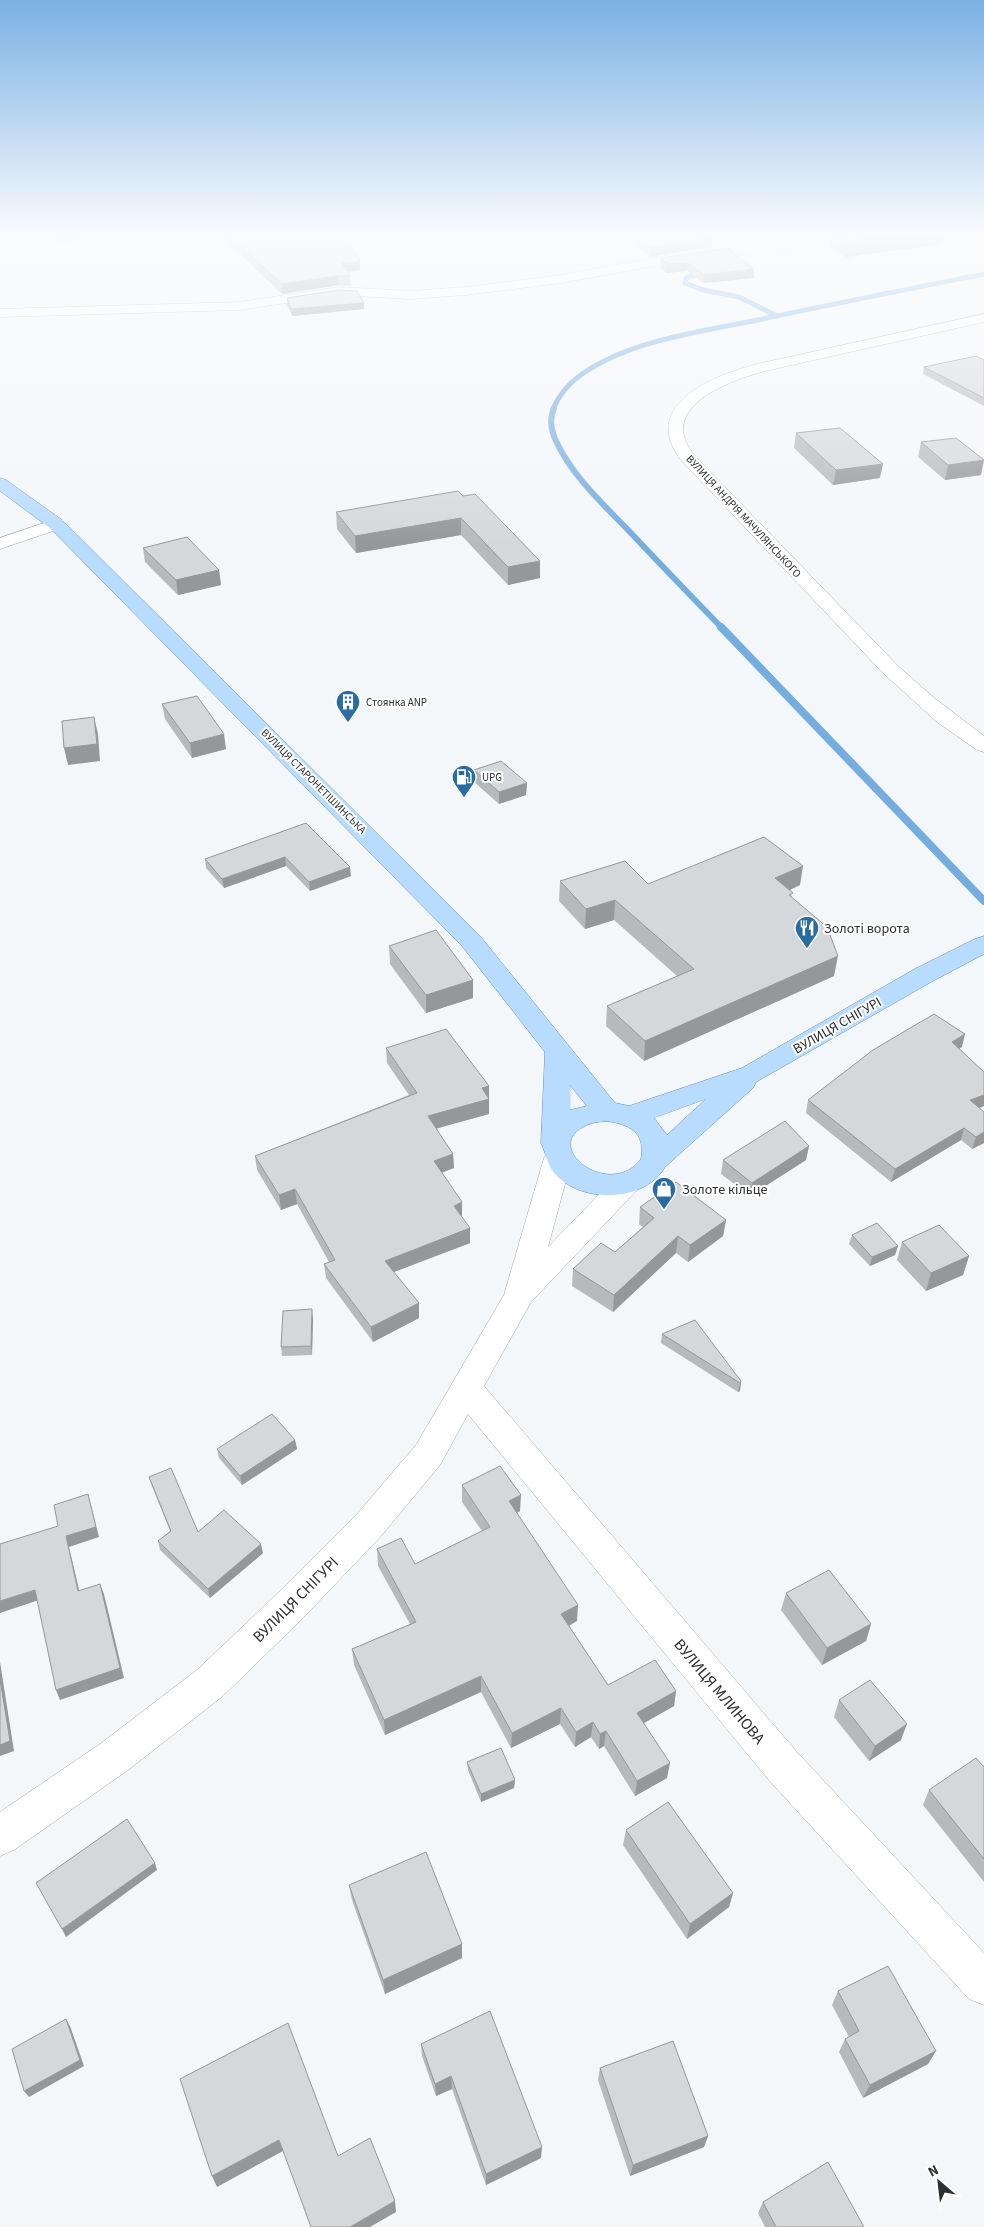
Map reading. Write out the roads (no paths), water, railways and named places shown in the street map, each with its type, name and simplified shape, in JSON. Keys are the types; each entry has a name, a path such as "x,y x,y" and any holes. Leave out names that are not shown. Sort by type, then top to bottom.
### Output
{"main road":[{"name":"ВУЛИЦЯ СТАРОНЕТІШИНСЬКА","path":"0,484 56,524 471,940 558,1052 618,1114"},
{"name":"ВУЛИЦЯ СНІГУРІ","path":"656,1159 751,1074 922,976 984,944"},
{"path":"556,1151 559,1132 578,1117 592,1113 618,1114 644,1124 654,1135 658,1147 656,1159 651,1169 641,1177 628,1182 611,1185 594,1183 572,1173 556,1151 558,1052"},
{"name":"ВУЛИЦЯ СНІГУРІ","path":"618,1114 751,1074"}],"street":[{"name":"ВУЛИЦЯ АНДРІЯ МАЧУЛЯНСЬКОГО","path":"894,338 736,374 700,392 688,403 680,415 676,429 678,441 700,471 870,650 949,721 984,746"},
{"path":"0,544 56,524"},
{"name":"ВУЛИЦЯ СНІГУРІ","path":"519,1296 556,1151"},
{"name":"ВУЛИЦЯ СНІГУРІ","path":"0,1836 114,1756 210,1683 291,1605 370,1524 428,1455 519,1296 628,1182"},
{"name":"ВУЛИЦЯ МЛИНОВА","path":"467,1389 782,1765 984,1984"}],"waterway":[{"path":"553,409 558,399 573,381 601,362 644,345 671,338"},
{"path":"554,408 551,420 554,437 563,454 580,478 599,501 722,628"},
{"path":"721,627 984,901"}],"place":[{"name":"Стоянка ANP","path":"348,723"},
{"name":"UPG","path":"464,798"},
{"name":"Золоті ворота","path":"807,949"},
{"name":"Золоте кільце","path":"664,1210"}]}
